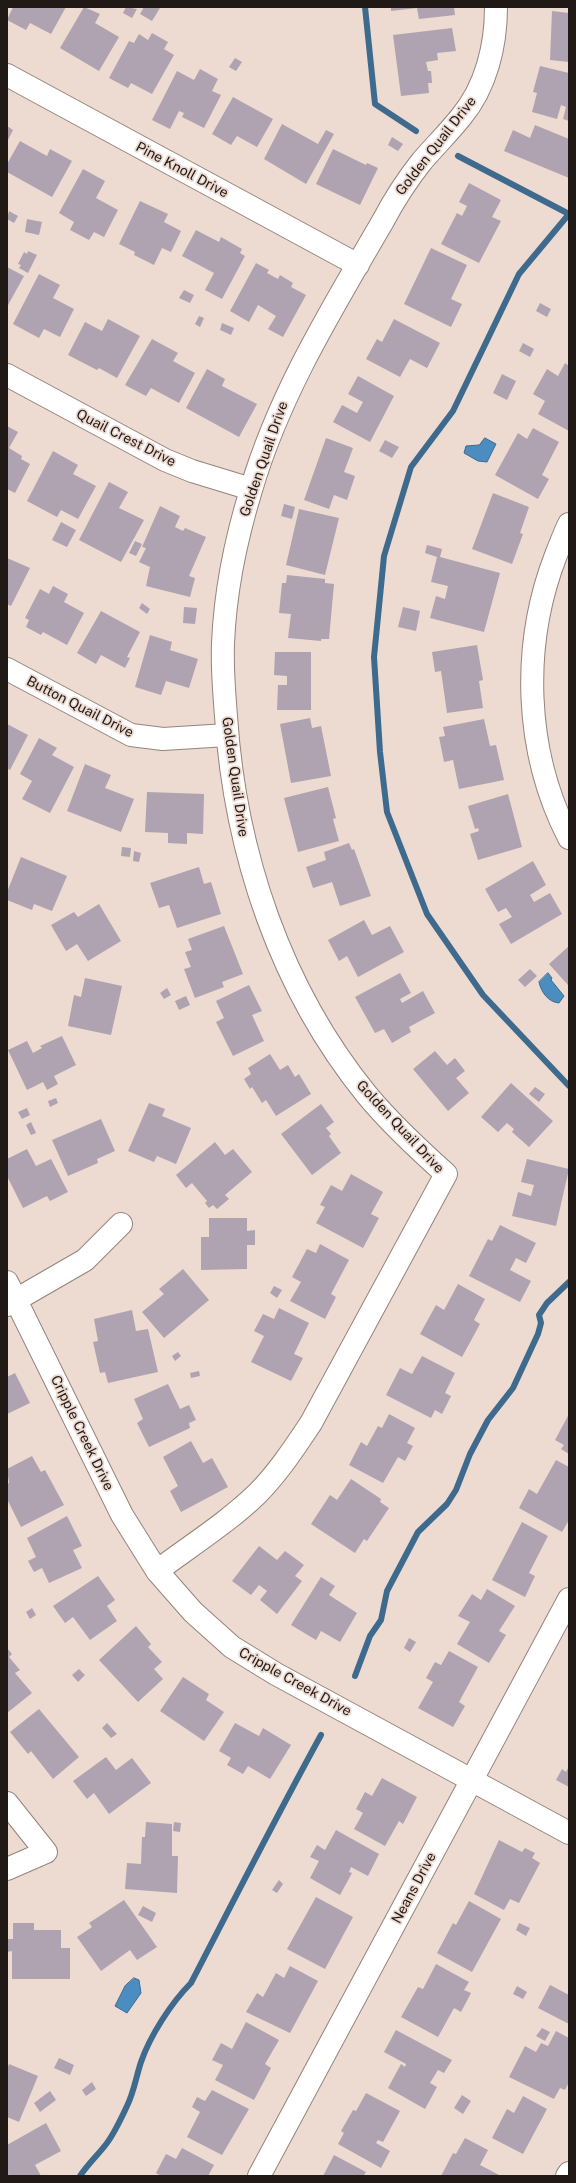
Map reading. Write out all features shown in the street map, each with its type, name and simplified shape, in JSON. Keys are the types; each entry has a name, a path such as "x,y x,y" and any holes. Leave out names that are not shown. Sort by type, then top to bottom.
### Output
{"street":[{"name":"Golden Quail Drive","path":"157,1571 251,1498 285,1461 311,1423 446,1174 400,1132 367,1095 337,1055 306,1004 284,961 252,870 240,824 227,735 223,645 231,572 251,488 284,398 398,194 423,160 463,115 474,98 491,55 495,36 496,7"},
{"name":"Pine Knoll Drive","path":"7,75 358,265"},
{"name":"Quail Crest Drive","path":"7,375 165,460 192,471 251,488"},
{"path":"569,524 542,598 532,666 534,722 539,747 561,823 569,838"},
{"name":"Button Quail Drive","path":"7,669 131,735 163,739 227,735"},
{"path":"10,1295 85,1260 121,1224"},
{"name":"Cripple Creek Drive","path":"10,1295 122,1515 157,1571 192,1612 232,1647 276,1674 569,1833"},
{"name":"Neans Drive","path":"259,2176 569,1599"},
{"path":"7,1803 46,1852 7,1869"}],"water":[{"path":"485,438 496,444 487,462 478,461 464,453 466,446 479,445"},
{"path":"548,973 552,978 551,980 564,996 559,1003 548,999 540,986 539,982"},
{"path":"134,1978 139,1980 141,1993 127,2013 115,2006 125,1986"}],"building":[{"path":"13,7 66,7 51,34 30,23 26,30 7,20"},
{"path":"84,7 100,14 95,23 119,37 99,71 60,48"},
{"path":"126,7 137,9 132,18 123,13"},
{"path":"144,7 160,8 152,21 140,14"},
{"path":"391,7 454,7 455,15 419,19 417,8 391,11"},
{"path":"552,11 569,13 569,62 550,60"},
{"path":"452,28 456,51 437,53 438,60 426,62 428,71 431,71 432,83 428,83 429,93 401,96 393,35"},
{"path":"152,33 168,42 164,49 174,55 152,94 131,83 128,88 109,78 129,41 134,43 139,34 148,40"},
{"path":"235,58 242,62 236,71 229,67"},
{"path":"540,66 569,73 569,121 563,119 566,107 561,105 557,119 532,112 537,93 533,92"},
{"path":"200,69 218,79 212,91 221,95 204,128 182,117 184,113 179,111 170,129 152,120 177,71 194,80"},
{"path":"233,97 273,119 257,147 237,136 231,145 212,134"},
{"path":"282,124 318,144 326,130 334,134 306,184 264,159"},
{"path":"535,125 569,139 569,178 504,151 513,130 530,138"},
{"path":"7,126 13,130 7,142"},
{"path":"392,137 403,144 398,151 388,145"},
{"path":"20,141 47,156 50,149 72,161 52,197 7,172 7,164"},
{"path":"333,149 366,165 367,163 378,168 360,205 316,184"},
{"path":"83,169 105,181 96,198 118,210 104,237 94,232 89,240 70,230 74,222 59,213"},
{"path":"469,183 501,200 492,217 501,221 479,263 441,244 457,213 462,216 467,206 459,202"},
{"path":"140,201 168,214 164,222 181,231 171,252 162,248 154,265 134,255 135,252 119,244"},
{"path":"9,211 18,216 14,223 7,219"},
{"path":"27,219 42,222 39,235 25,232"},
{"path":"196,230 219,242 221,237 242,249 240,253 245,256 222,299 205,290 214,273 182,256"},
{"path":"431,248 467,265 451,299 462,304 451,327 404,304"},
{"path":"28,251 37,255 28,273 19,268 21,265 18,264 24,252 27,254"},
{"path":"256,263 269,270 267,273 278,279 280,275 293,283 291,287 306,295 283,337 268,329 276,316 258,305 249,322 230,311"},
{"path":"7,267 24,276 7,307"},
{"path":"39,274 60,285 53,298 74,309 60,337 44,329 39,338 13,324"},
{"path":"184,290 194,295 190,303 179,298"},
{"path":"540,303 551,309 547,317 536,311"},
{"path":"199,316 204,318 200,327 195,324"},
{"path":"108,319 140,336 117,378 99,368 97,370 68,355 85,322 102,331"},
{"path":"394,319 440,343 427,368 410,359 400,377 366,359 377,339 382,342"},
{"path":"222,323 234,328 231,335 220,330"},
{"path":"152,339 178,353 173,361 195,373 179,403 151,388 146,396 125,385"},
{"path":"523,343 534,349 530,357 519,351"},
{"path":"565,363 569,366 569,431 538,414 545,401 533,394 547,369 558,376"},
{"path":"207,369 225,379 222,386 257,404 239,437 186,408"},
{"path":"502,374 516,381 507,400 493,393"},
{"path":"358,376 394,396 370,442 333,422 342,405 357,413 363,402 348,394"},
{"path":"7,426 18,432 9,448 22,456 21,459 30,464 15,493 7,489"},
{"path":"533,428 559,442 542,475 549,479 538,499 495,475 518,433 527,439"},
{"path":"326,438 353,448 344,472 355,476 347,500 334,495 329,509 304,500"},
{"path":"385,440 399,447 392,458 379,451"},
{"path":"53,451 78,465 73,474 96,486 78,519 61,510 57,517 27,501"},
{"path":"109,482 128,492 119,508 144,520 121,562 79,540"},
{"path":"493,493 529,507 520,533 523,534 512,564 472,549"},
{"path":"284,504 295,507 292,519 281,516"},
{"path":"160,506 180,516 175,527 183,531 185,528 206,537 189,576 195,578 190,597 146,586 150,567 139,562 146,548 142,547"},
{"path":"299,509 339,518 325,575 286,565"},
{"path":"61,522 76,530 67,547 52,540"},
{"path":"135,541 142,544 136,556 129,553"},
{"path":"427,545 442,549 440,557 500,573 484,632 430,618 436,596 445,599 448,586 431,582 437,557 425,553"},
{"path":"7,558 30,568 11,606 7,604"},
{"path":"287,575 325,579 325,583 334,584 329,639 321,639 321,641 288,638 291,614 279,613 282,583 286,583"},
{"path":"53,586 68,594 64,602 84,613 67,645 43,632 41,635 26,627 29,620 25,618 40,589 49,594"},
{"path":"142,603 150,609 147,614 139,608"},
{"path":"184,607 197,608 195,624 183,623"},
{"path":"403,607 420,611 416,631 398,627"},
{"path":"101,611 140,632 127,657 130,658 125,668 101,655 96,664 77,653"},
{"path":"150,635 172,642 170,650 198,659 189,688 166,681 161,695 135,687"},
{"path":"477,645 483,680 479,681 483,708 447,713 441,671 435,672 432,652"},
{"path":"275,652 311,652 311,710 277,710 278,685 287,685 287,676 274,675"},
{"path":"310,718 312,728 321,726 331,776 291,783 280,724"},
{"path":"484,719 490,746 496,745 504,780 459,789 453,760 444,762 439,737 445,736 443,727"},
{"path":"7,724 28,735 10,770 7,768"},
{"path":"39,738 57,748 52,755 74,767 50,813 22,799 32,781 20,774"},
{"path":"85,764 111,775 105,788 134,799 121,832 67,811"},
{"path":"328,787 336,818 333,819 339,841 298,852 284,798"},
{"path":"147,792 204,794 203,834 187,833 187,844 168,843 168,833 145,832"},
{"path":"508,794 522,847 478,860 470,834 479,831 478,828 475,829 468,806"},
{"path":"349,843 352,850 354,849 371,896 340,906 332,882 313,888 306,867 326,860 324,852"},
{"path":"122,847 131,848 130,857 121,856"},
{"path":"134,851 141,853 139,862 133,861"},
{"path":"21,857 67,876 52,911 34,904 32,910 7,900 7,892"},
{"path":"533,861 546,885 530,895 534,902 550,893 562,914 511,944 499,924 512,917 506,908 498,912 485,889"},
{"path":"199,867 204,884 211,882 221,914 177,928 169,905 159,908 150,883"},
{"path":"99,904 121,941 88,961 77,944 66,951 51,925 74,912 78,917"},
{"path":"364,920 372,935 390,926 404,952 358,977 347,956 339,961 328,940"},
{"path":"224,926 243,974 222,982 224,987 195,998 184,969 191,967 185,952 192,950 188,939"},
{"path":"569,946 569,984 568,985 549,964"},
{"path":"530,969 537,976 525,987 518,980"},
{"path":"400,973 411,993 400,999 402,1003 423,991 435,1013 409,1027 411,1032 392,1043 384,1029 375,1033 355,997"},
{"path":"85,978 122,986 111,1035 68,1026 74,995 81,997"},
{"path":"249,985 262,1011 252,1015 264,1041 233,1056 216,1022 224,1018 216,1001"},
{"path":"167,988 171,995 164,999 160,993"},
{"path":"186,996 190,1005 179,1010 175,1001"},
{"path":"62,1036 76,1065 54,1076 58,1084 47,1090 43,1082 27,1090 8,1050 27,1041 33,1053 42,1048 40,1046"},
{"path":"435,1051 447,1065 455,1058 465,1071 456,1078 469,1093 448,1111 413,1069"},
{"path":"270,1054 280,1070 288,1065 295,1077 299,1074 311,1094 276,1116 266,1100 262,1103 252,1087 250,1089 244,1079 251,1074 248,1068"},
{"path":"511,1083 553,1121 529,1147 512,1132 514,1129 507,1123 498,1132 481,1117"},
{"path":"535,1087 545,1094 539,1102 529,1094"},
{"path":"56,1098 58,1103 50,1107 48,1101"},
{"path":"149,1103 165,1109 162,1116 191,1128 176,1164 157,1156 154,1162 128,1151"},
{"path":"321,1104 334,1122 326,1128 331,1134 329,1136 341,1153 312,1175 281,1134"},
{"path":"27,1108 30,1115 22,1119 18,1112"},
{"path":"101,1119 115,1151 97,1159 98,1163 68,1176 52,1140"},
{"path":"31,1122 36,1133 31,1135 26,1125"},
{"path":"215,1142 225,1155 233,1149 252,1172 225,1195 229,1199 217,1209 213,1205 209,1208 205,1203 207,1201 192,1183 186,1188 176,1175"},
{"path":"27,1149 36,1166 51,1159 68,1192 50,1201 47,1196 23,1208 7,1176 7,1159"},
{"path":"527,1159 569,1169 556,1226 512,1216 518,1192 531,1196 534,1185 521,1182"},
{"path":"351,1174 383,1192 371,1214 379,1218 363,1248 316,1223 325,1207 320,1205 331,1185 342,1191"},
{"path":"209,1218 247,1218 247,1231 255,1230 255,1245 247,1245 247,1269 201,1270 201,1237 209,1237"},
{"path":"500,1225 536,1243 526,1263 516,1258 510,1270 531,1281 520,1302 469,1276 488,1239 492,1241"},
{"path":"320,1244 349,1260 331,1294 336,1297 325,1319 290,1301 301,1282 292,1277 307,1249 316,1253"},
{"path":"183,1269 209,1300 164,1338 142,1312 164,1294 159,1289"},
{"path":"458,1284 485,1299 474,1320 480,1324 462,1357 420,1334 436,1305 444,1310"},
{"path":"274,1286 282,1290 277,1298 270,1293"},
{"path":"279,1308 309,1323 294,1354 303,1358 291,1381 251,1362 264,1336 254,1331 263,1314 274,1319"},
{"path":"132,1310 136,1331 148,1329 158,1372 108,1383 105,1372 100,1373 93,1342 98,1341 94,1319"},
{"path":"178,1352 181,1356 175,1361 172,1356"},
{"path":"422,1356 455,1373 445,1393 451,1396 442,1414 435,1410 431,1418 386,1395 400,1368 412,1374"},
{"path":"199,1371 200,1376 191,1378 190,1373"},
{"path":"15,1373 30,1403 7,1414 7,1377"},
{"path":"168,1384 180,1409 189,1405 196,1420 189,1423 190,1428 149,1447 137,1423 143,1419 134,1399"},
{"path":"389,1414 415,1428 407,1443 413,1446 405,1461 398,1457 383,1483 349,1465 361,1442 367,1446 378,1426 382,1428"},
{"path":"569,1414 569,1454 561,1449 564,1445 555,1440"},
{"path":"191,1441 203,1463 212,1458 228,1487 181,1512 170,1491 178,1486 163,1457"},
{"path":"32,1456 41,1472 45,1470 64,1505 21,1527 7,1499 7,1484 9,1483 7,1469"},
{"path":"556,1460 569,1467 569,1520 562,1532 519,1508 529,1489 537,1494"},
{"path":"351,1479 381,1499 380,1502 389,1508 367,1541 364,1539 355,1553 311,1524 330,1495 337,1500"},
{"path":"67,1516 82,1546 73,1550 82,1568 49,1583 42,1568 34,1572 28,1561 36,1557 27,1538"},
{"path":"522,1522 548,1536 529,1573 535,1576 525,1597 492,1580"},
{"path":"259,1546 277,1560 285,1551 304,1565 295,1576 302,1581 277,1614 260,1600 267,1591 259,1585 251,1595 232,1581"},
{"path":"98,1576 115,1600 107,1606 117,1621 90,1640 73,1617 65,1623 53,1606"},
{"path":"321,1577 335,1586 329,1595 357,1613 340,1642 321,1631 316,1640 291,1625"},
{"path":"487,1589 515,1606 499,1631 506,1635 489,1663 457,1644 470,1622 458,1616 472,1594 481,1600"},
{"path":"32,1608 36,1615 30,1619 26,1612"},
{"path":"136,1626 151,1644 148,1647 162,1662 154,1669 163,1679 138,1702 99,1660"},
{"path":"409,1638 416,1642 410,1652 404,1648"},
{"path":"7,1648 12,1654 9,1657 20,1670 15,1673 32,1693 7,1713"},
{"path":"449,1651 478,1667 459,1702 465,1706 453,1727 418,1708 433,1682 426,1678 435,1662 441,1665"},
{"path":"79,1669 85,1675 78,1682 72,1675"},
{"path":"183,1677 209,1694 206,1700 224,1712 204,1741 160,1711"},
{"path":"39,1709 79,1757 53,1779 31,1751 28,1754 10,1732"},
{"path":"107,1723 117,1734 111,1738 102,1728"},
{"path":"235,1723 259,1736 263,1728 291,1745 270,1779 248,1766 243,1774 227,1765 231,1758 219,1751"},
{"path":"106,1757 116,1770 132,1758 151,1783 109,1814 94,1793 87,1799 73,1781"},
{"path":"569,1766 569,1787 556,1780 562,1769 566,1772"},
{"path":"382,1778 417,1797 403,1824 399,1821 385,1846 354,1829 363,1813 356,1809 365,1792 372,1796"},
{"path":"146,1822 172,1824 172,1856 178,1856 177,1893 125,1889 127,1863 141,1864 142,1837 145,1837"},
{"path":"174,1822 181,1823 180,1832 173,1831"},
{"path":"336,1830 379,1854 368,1876 351,1867 349,1872 352,1873 340,1895 310,1878 319,1861 310,1857 317,1845 325,1850"},
{"path":"499,1840 522,1852 525,1848 535,1853 532,1858 540,1863 519,1903 510,1899 504,1910 474,1894"},
{"path":"279,1880 283,1884 277,1893 272,1890"},
{"path":"316,1897 353,1917 325,1969 287,1949"},
{"path":"124,1900 157,1947 137,1960 130,1950 101,1971 77,1937 92,1927 89,1923"},
{"path":"469,1901 501,1919 472,1972 437,1953 453,1923 456,1925"},
{"path":"143,1906 156,1913 152,1922 138,1915"},
{"path":"13,1923 34,1923 34,1930 61,1930 61,1948 70,1948 70,1979 12,1979 12,1951 7,1952 7,1939 13,1939"},
{"path":"519,1923 530,1928 526,1936 516,1930"},
{"path":"436,1964 469,1982 464,1990 471,1993 461,2012 454,2008 438,2037 401,2017 418,1987 423,1989"},
{"path":"290,1966 318,1981 290,2033 246,2012 257,1993 263,1997 276,1973 284,1978"},
{"path":"550,1985 569,1995 569,2024 538,2008"},
{"path":"517,1986 527,1992 523,1999 513,1994"},
{"path":"246,2022 279,2040 265,2064 271,2068 254,2100 215,2080 223,2065 212,2060 221,2043 232,2049"},
{"path":"542,2028 550,2032 545,2041 536,2036"},
{"path":"396,2030 452,2060 444,2073 438,2070 430,2083 437,2087 425,2109 388,2088 401,2064 405,2067 406,2064 384,2052"},
{"path":"556,2031 569,2038 569,2082 565,2090 560,2088 554,2099 509,2077 525,2046 536,2052 541,2043 548,2046"},
{"path":"59,2058 74,2065 70,2075 54,2068"},
{"path":"9,2064 38,2076 19,2122 7,2117 7,2070"},
{"path":"92,2082 96,2089 86,2096 82,2090"},
{"path":"212,2090 249,2109 222,2155 187,2137 200,2112 192,2107 197,2097 205,2101"},
{"path":"50,2091 56,2100 40,2112 34,2103"},
{"path":"366,2093 400,2111 383,2142 378,2140 376,2143 390,2151 381,2168 338,2144 344,2133 341,2131 353,2110 356,2111"},
{"path":"462,2095 471,2101 463,2114 454,2108"},
{"path":"523,2096 547,2109 523,2154 492,2138 507,2109 514,2113"},
{"path":"46,2123 61,2151 35,2165 41,2176 9,2176 7,2172 7,2145"},
{"path":"465,2138 488,2150 480,2165 501,2176 441,2176 453,2153 456,2154"},
{"path":"182,2148 214,2165 208,2176 161,2176 156,2173 166,2154 176,2159"},
{"path":"334,2155 366,2172 364,2175 367,2176 323,2176"}],"waterway":[{"path":"365,7 375,104 416,131"},
{"path":"458,156 569,214"},
{"path":"569,214 519,274 453,411 411,467 384,556 374,657 380,752 387,812 427,914 483,995 569,1086"},
{"path":"355,1676 370,1636 381,1620 387,1591 418,1532 447,1504 456,1490 470,1454 488,1420 513,1388 538,1334 541,1323 539,1315 547,1303 569,1282"},
{"path":"80,2176 107,2143 120,2121 129,2101 141,2062 150,2042 169,2010 191,1983 321,1735"}]}
